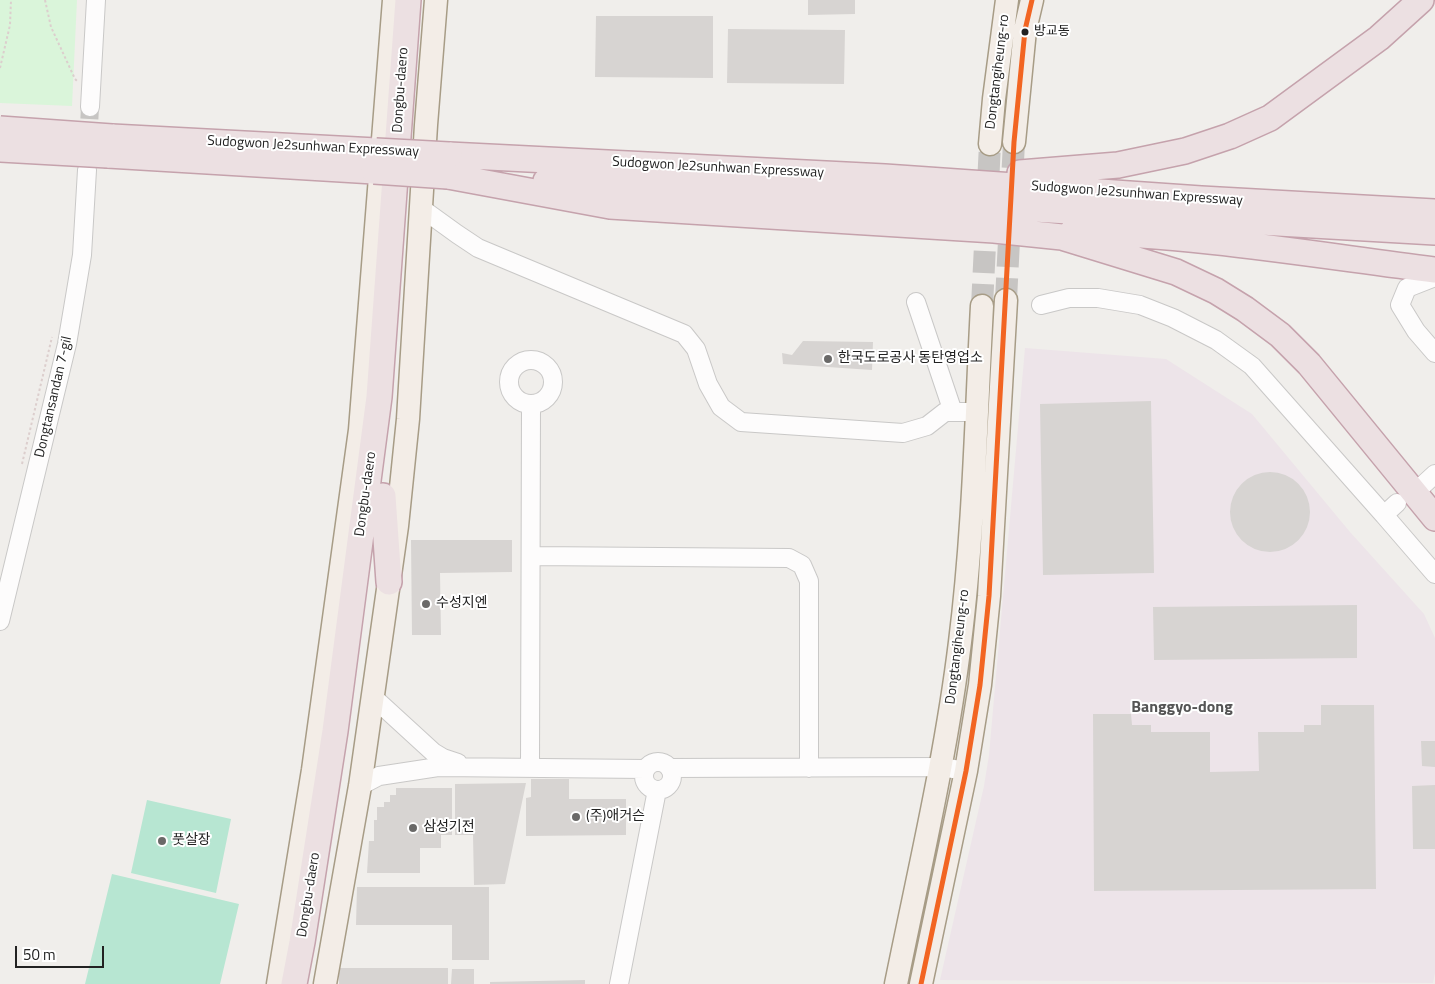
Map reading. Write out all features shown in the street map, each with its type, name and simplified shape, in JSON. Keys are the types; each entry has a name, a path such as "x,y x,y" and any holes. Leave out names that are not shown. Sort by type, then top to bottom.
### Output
{"highway":[{"name":"Dongbu-daero","path":"294,984 335,731 379,397 408,0"},
{"name":"Dongbu-daero","path":"309,984 351,736 383,496 421,0"},
{"path":"1270,118 1379,38 1421,0"},
{"path":"885,177 993,175 1055,171 1118,165 1185,151 1230,136 1270,118 1397,36 1435,7"},
{"name":"Sudogwon Je2sunhwan Expressway","path":"0,130 110,146"},
{"name":"Sudogwon Je2sunhwan Expressway","path":"0,149 110,146 449,165 1435,232"},
{"path":"449,165 610,206 994,230 1118,233 1182,238 1435,270"},
{"name":"Sudogwon Je2sunhwan Expressway","path":"449,165 885,177 1201,199 1435,212"},
{"path":"994,230 1062,237 1176,272 1216,291 1245,308 1280,335 1309,364 1435,518"},
{"path":"314,770 329,696 342,584 370,466"},
{"path":"383,496 389,582"}],"main road":[{"name":"Dongbu-daero","path":"278,984 314,770 360,430 394,0"},
{"name":"Dongbu-daero","path":"325,984 374,698 397,526 408,419 436,0"},
{"name":"Dongtangiheung-ro","path":"990,144 1006,0"},
{"name":"Dongtangiheung-ro","path":"1014,142 1024,39 1032,0"},
{"name":"Dongtangiheung-ro","path":"921,984 966,771 980,686 989,596 1006,300"},
{"name":"Dongtangiheung-ro","path":"896,984 941,768 960,643 965,598 982,306"}],"street":[{"path":"90,107 96,0"},
{"name":"Dongtansandan 7-gil","path":"0,621 67,344 82,255 87,170"},
{"path":"421,208 478,248 684,334 696,349 708,384 721,407 741,422 903,433 927,426 945,412 976,412"},
{"path":"1435,277 1407,288 1400,305 1416,331 1435,353"},
{"path":"1041,305 1069,298 1098,298 1140,305 1173,318 1216,340 1252,366 1390,509 1435,574"},
{"path":"916,302 953,412"},
{"path":"530,768 531,404"},
{"path":"531,556 789,558 802,565 809,581 809,768"},
{"path":"374,698 432,752 443,758 470,767"},
{"path":"669,768 671,776 665,787 657,790 648,786 645,782 644,773 646,769 653,763 658,762 669,768 941,768 966,771"},
{"path":"360,786 379,776 438,767 646,769"},
{"path":"619,984 657,790"}],"path":[{"path":"0,68 10,25 11,0"},
{"path":"45,0 51,27 75,79 79,82 79,73"},
{"path":"20,469 52,336"}],"shaded area":[{"path":"1025,348 1166,359 1252,414 1350,532 1424,614 1435,638 1435,973 1433,983 940,980 984,786 989,755"}],"green space":[{"path":"0,0 77,0 72,106 0,103"},
{"path":"147,800 231,819 216,893 131,873"},
{"path":"112,874 239,904 220,984 85,984"}],"building":[{"path":"808,0 855,0 855,14 808,15"},
{"path":"596,16 713,16 713,78 595,77"},
{"path":"728,29 845,30 844,84 727,83"},
{"name":"한국도로공사 동탄영업소","path":"803,341 873,342 872,370 783,364 782,353 792,355"},
{"path":"1151,401 1154,573 1043,575 1040,404"},
{"path":"1270,472 1285,475 1298,484 1307,497 1310,512 1307,527 1298,540 1285,549 1270,552 1255,549 1242,540 1233,527 1230,512 1233,497 1242,484 1255,475"},
{"name":"수성지엔","path":"411,540 512,540 512,572 440,573 441,635 412,635"},
{"path":"1357,605 1357,658 1154,660 1153,607"},
{"path":"1321,705 1374,705 1376,889 1094,891 1093,714 1131,714 1132,725 1151,725 1151,732 1210,732 1210,772 1259,771 1258,732 1304,732 1304,725 1321,725"},
{"path":"1421,741 1435,741 1435,767 1422,766"},
{"name":"(주)애거슨","path":"531,779 569,779 569,799 626,799 626,835 526,836 526,798 531,797"},
{"name":"삼성기전","path":"526,783 505,884 474,885 473,835 455,835 455,784"},
{"path":"1435,785 1435,849 1413,849 1412,786"},
{"name":"삼성기전","path":"396,788 452,788 452,835 441,835 441,848 420,848 420,873 367,873 369,841 374,841 374,820 377,820 377,807 384,807 384,802 390,802 390,795 396,795"},
{"path":"357,887 489,887 489,960 452,960 452,925 356,925"},
{"path":"339,968 448,968 448,984 339,984"},
{"path":"452,969 474,969 474,984 451,984"},
{"path":"585,980 585,984 490,984 490,982"}],"tunnel":[{"path":"88,146 90,107"},
{"path":"1006,300 1014,142"},
{"path":"982,306 990,144"}],"transit line":[{"path":"921,984 966,771 980,685 989,596 1014,142 1025,30 1032,0"}],"place":[{"name":"방교동","path":"1025,32"},
{"name":"한국도로공사 동탄영업소","path":"828,359"},
{"name":"수성지엔","path":"426,604"},
{"name":"(주)애거슨","path":"576,817"},
{"name":"삼성기전","path":"413,828"},
{"name":"풋살장","path":"162,841"}],"district":[{"name":"Banggyo-dong","path":"1182,708"}]}
